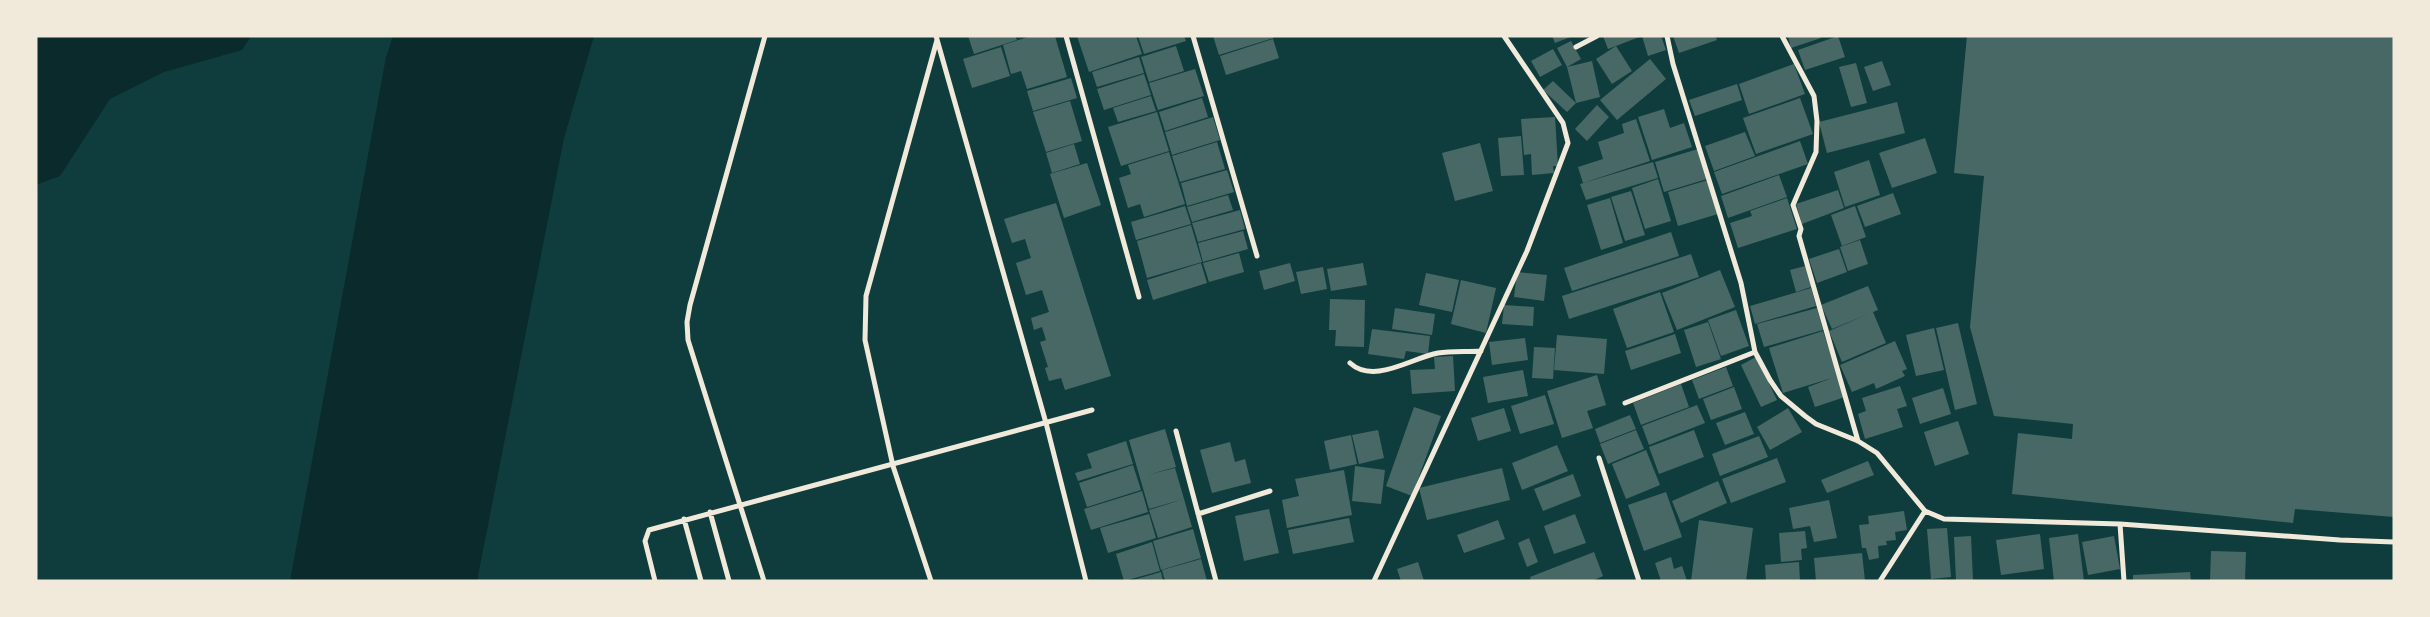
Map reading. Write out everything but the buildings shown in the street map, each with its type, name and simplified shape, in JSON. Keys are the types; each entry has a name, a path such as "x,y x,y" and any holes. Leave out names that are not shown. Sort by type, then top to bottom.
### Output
{"street":[{"path":"764,581 688,340 687,322 690,305 765,36"},
{"path":"1066,36 1139,297"},
{"path":"1194,36 1257,256"},
{"path":"1374,581 1527,251 1568,143 1563,122 1504,36"},
{"path":"1576,47 1596,36"},
{"path":"1667,36 1673,64 1741,283 1755,352 1770,380 1781,396 1816,424 1858,441 1877,453 1925,511 1944,519 2120,524 2340,540 2394,542"},
{"path":"1782,36 1814,96 1817,121 1816,152 1793,205 1801,229 1799,236 1858,441"},
{"path":"936,38 1046,423 1086,581"},
{"path":"931,581 893,466 865,340 864,313 866,296 936,38"},
{"path":"1350,363 1357,370 1381,370 1437,353 1481,351"},
{"path":"1625,403 1755,352"},
{"path":"655,581 645,541 650,530 710,512 893,466 1092,410"},
{"path":"1176,431 1216,581"},
{"path":"1599,458 1639,581"},
{"path":"1198,514 1270,491"},
{"path":"1880,581 1925,511"},
{"path":"710,512 728,581"},
{"path":"684,519 701,581"},
{"path":"2120,524 2124,581"}],"water":[{"path":"36,36 251,36 242,50 164,72 110,99 60,176 36,185"},
{"path":"393,36 594,36 564,138 477,581 290,581 386,57"}]}
